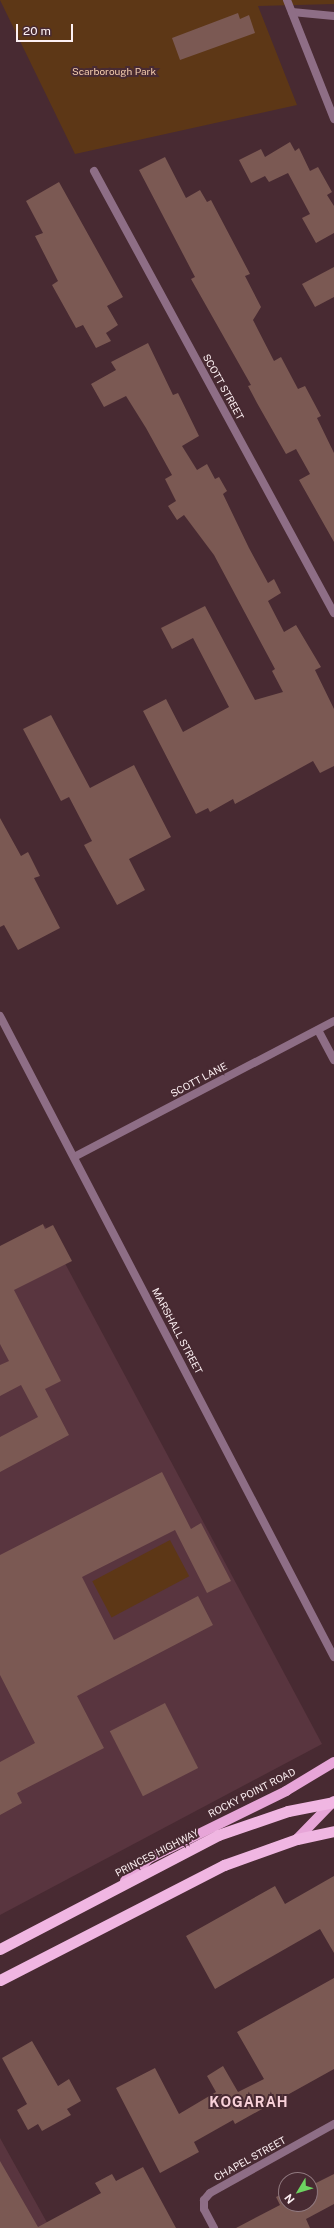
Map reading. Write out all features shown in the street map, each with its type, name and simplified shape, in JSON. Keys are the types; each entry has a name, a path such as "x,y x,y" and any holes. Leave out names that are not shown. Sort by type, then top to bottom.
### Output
{"highway":[{"name":"PRINCES HIGHWAY","path":"0,1949 122,1885 249,1822 334,1802"},
{"path":"0,1980 210,1872 297,1839 334,1831"}],"main road":[{"name":"ROCKY POINT ROAD","path":"122,1885 150,1858 286,1791 334,1762"},
{"path":"297,1839 334,1802"}],"street":[{"path":"287,0 334,119"},
{"path":"292,12 334,16"},
{"name":"SCOTT STREET","path":"94,171 334,613"},
{"name":"MARSHALL STREET","path":"0,1016 334,1657"},
{"name":"SCOTT LANE","path":"74,1157 334,1021"},
{"path":"318,1030 334,1060"},
{"name":"CHAPEL STREET","path":"214,2228 204,2209 204,2200 210,2193 334,2124"}],"shaded area":[{"path":"45,1226 322,1744 0,1915 0,1251"},
{"path":"0,2138 50,2228 0,2228"}],"green space":[{"name":"Scarborough Park","path":"0,0 334,0 334,4 258,6 297,105 75,154"},
{"path":"170,1540 189,1576 112,1618 92,1581"}],"building":[{"path":"238,13 240,19 249,15 255,33 180,60 172,38"},
{"path":"290,142 295,151 299,148 310,171 318,167 332,192 327,195 334,206 334,233 316,243 302,218 310,214 288,173 269,182 265,176 251,183 239,160 261,149 265,157"},
{"path":"165,157 186,198 200,190 207,202 211,200 250,274 245,276 261,307 253,320 274,361 281,357 298,389 305,386 321,416 317,418 334,453 334,542 299,480 310,474 296,449 286,454 257,403 248,386 251,385 191,279 195,277 139,170"},
{"path":"59,182 123,297 107,306 118,325 106,333 111,341 96,348 83,325 76,328 52,285 58,281 35,236 43,233 26,201"},
{"path":"334,267 334,297 315,307 302,284"},
{"path":"148,343 173,395 178,393 199,436 182,446 197,470 207,464 215,479 219,477 227,491 223,494 249,548 268,583 274,579 281,593 268,601 284,632 296,625 321,667 315,670 334,709 334,766 320,773 313,761 235,804 233,799 210,812 208,808 196,814 143,711 166,699 183,732 229,707 193,638 172,649 161,628 205,606 255,700 283,692 272,671 275,669 214,555 184,515 177,520 168,506 176,501 165,479 172,475 146,428 126,396 104,407 91,384 116,370 111,362"},
{"path":"51,715 90,788 134,765 171,837 129,859 145,890 117,905 84,845 92,841 69,797 61,801 23,729"},
{"path":"0,818 21,856 28,852 40,876 34,878 60,928 18,950 4,925 0,927"},
{"path":"43,1224 45,1229 53,1225 72,1261 14,1290 61,1381 45,1389 69,1435 0,1472 0,1437 38,1417 21,1385 0,1396 0,1365 9,1361 0,1344 0,1246"},
{"path":"162,1472 191,1529 201,1523 231,1581 207,1593 175,1530 82,1577 114,1640 198,1596 213,1625 77,1696 104,1748 17,1793 22,1803 0,1815 0,1762 35,1743 0,1675 0,1555"},
{"path":"165,1703 198,1768 143,1796 110,1731"},
{"path":"334,1876 334,1953 320,1929 215,1989 186,1936 275,1886 285,1904"},
{"path":"334,1978 334,2069 235,2124 233,2120 194,2142 199,2152 160,2173 116,2088 155,2068 179,2114 216,2092 207,2076 223,2066 238,2092 264,2079 237,2032"},
{"path":"32,2041 58,2086 69,2079 81,2101 67,2109 71,2115 42,2131 38,2124 28,2130 17,2110 27,2104 2,2058"},
{"path":"0,2161 38,2227 101,2193 95,2183 112,2174 116,2181 143,2167 176,2228 0,2228"},
{"path":"334,2174 334,2204 306,2219 310,2228 236,2228 278,2206 278,2212 318,2212 318,2182"}],"district":[{"name":"KOGARAH","path":"249,2102"}]}
